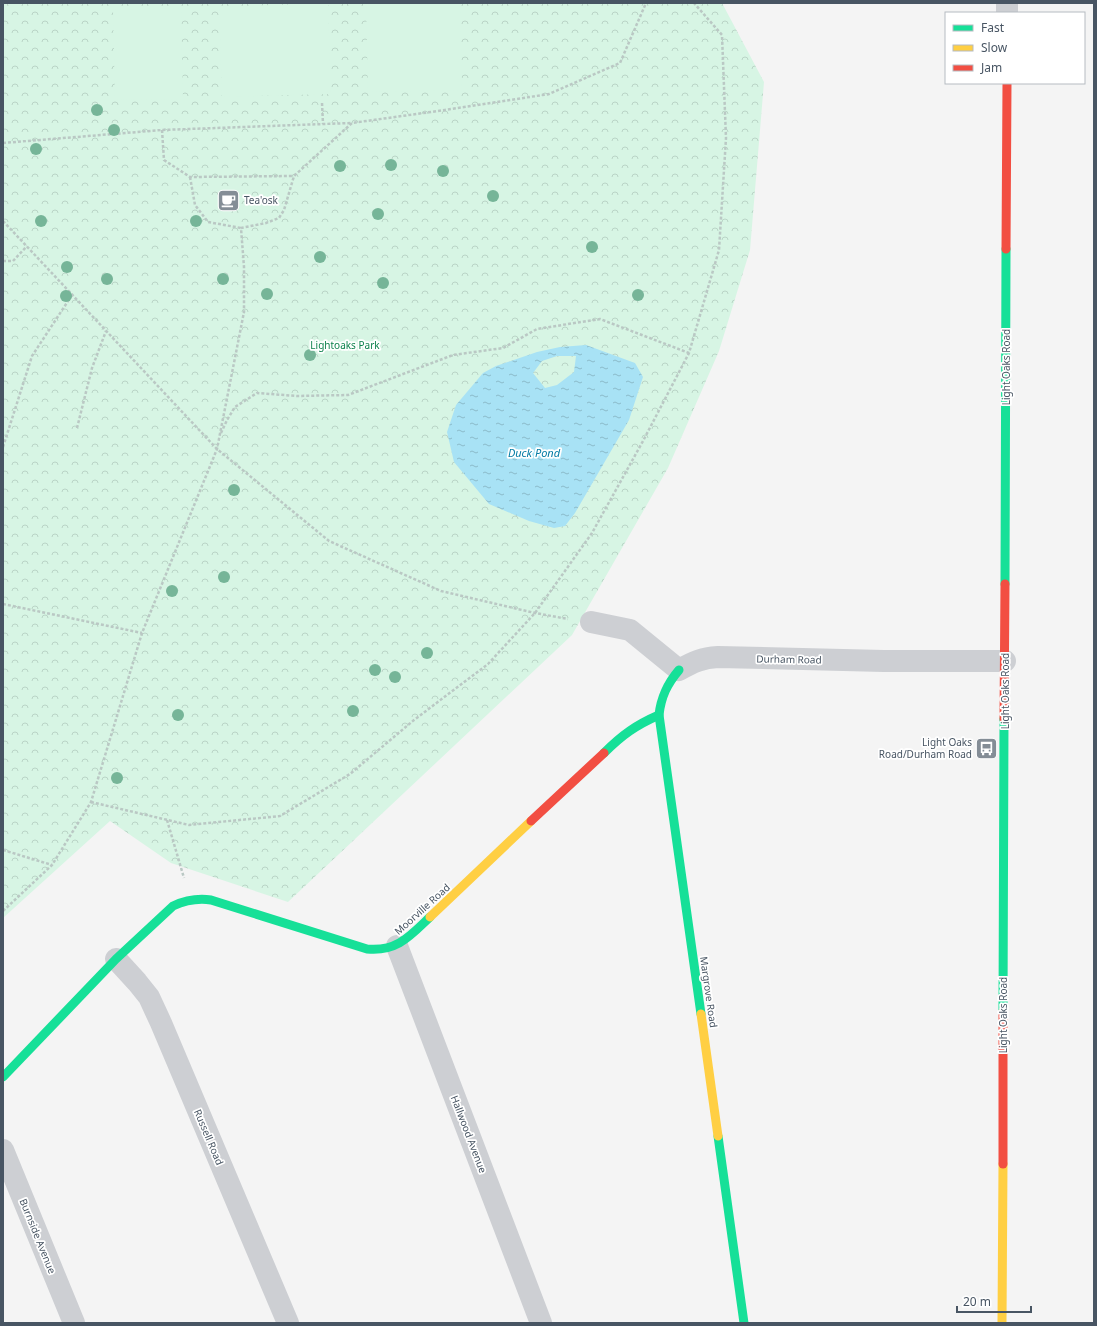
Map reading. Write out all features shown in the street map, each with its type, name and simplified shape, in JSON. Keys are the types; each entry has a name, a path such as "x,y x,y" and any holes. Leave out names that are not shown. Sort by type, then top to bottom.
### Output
{"street":[{"name":"Light Oaks Road","path":"1002,1323 1007,84"},
{"path":"590,622 630,630 679,670"},
{"name":"Durham Road","path":"679,670 704,658 718,657 884,661 1005,661"},
{"name":"Margrove Road","path":"679,670 670,680 664,691 660,703 659,715 744,1323"},
{"name":"Moorville Road","path":"116,959 173,906 190,899 200,898 211,900 367,949 377,950 397,946 406,940 624,734 645,721 659,715"},
{"name":"Hallwood Avenue","path":"397,946 541,1323"},
{"path":"3,1077 116,959"},
{"name":"Russell Road","path":"116,959 149,998 161,1023 288,1323"},
{"name":"Burnside Avenue","path":"3,1150 74,1323"}],"path":[{"path":"3,143 162,130 352,123 549,94 620,63 646,3"},
{"path":"91,802 189,825 280,816 350,774 414,720 488,664 535,613 592,532 643,441 689,354 719,250 726,138 722,35 694,3"},
{"path":"322,103 323,124"},
{"path":"190,177 195,205 208,222 241,228 266,223 279,218 284,210 294,176 352,123"},
{"path":"162,130 164,160 190,177 294,176"},
{"path":"3,221 217,449 329,540 441,591 535,613 590,622"},
{"path":"3,911 52,865 91,802 142,633 217,449 244,312 244,267 241,228"},
{"path":"3,261 13,261 27,246"},
{"path":"3,446 32,356 72,295"},
{"path":"219,438 235,407 257,393 297,396 348,395 453,354 503,348 537,329 600,319 689,354"},
{"path":"77,428 92,368 106,331"},
{"path":"3,604 142,633"},
{"path":"167,819 190,899"},
{"path":"3,850 52,865"}],"green space":[{"name":"Lightoaks Park","path":"3,3 722,3 764,82 750,250 719,351 668,468 572,635 288,902 171,863 110,821 3,918"},
{"path":"328,3 331,94 222,97 219,7"},
{"path":"366,3 460,3 462,90 368,92"},
{"path":"181,8 183,99 115,100 113,10"}],"water":[{"name":"Duck Pond","path":"586,345 635,363 643,377 629,420 575,513 565,526 554,528 529,521 489,504 454,462 447,432 456,405 483,373 496,366 537,352 560,347","holes":["557,356 576,356 574,372 557,385 545,388 533,373 542,361"]}],"traffic: fast":[{"path":"1005,584 1006,249"},
{"path":"679,670 665,691 661,702 659,715 701,1014"},
{"path":"604,753 630,731 659,715"},
{"path":"1003,1012 1004,719"},
{"path":"3,1077 116,959 173,906 178,904 196,899 211,900 367,949 387,948 395,945 409,936 430,917"},
{"path":"718,1136 744,1323"}],"traffic: slow":[{"path":"430,917 531,821"},
{"path":"701,1014 718,1136"},
{"path":"1002,1323 1003,1164"}],"traffic: jam":[{"path":"1006,249 1007,84"},
{"path":"1004,719 1005,584"},
{"path":"531,821 604,753"},
{"path":"1003,1012 1003,1164"}],"place":[{"name":"Tea'osk","path":"229,200"},
{"name":"Light Oaks Road/Durham Road","path":"987,748"}]}
